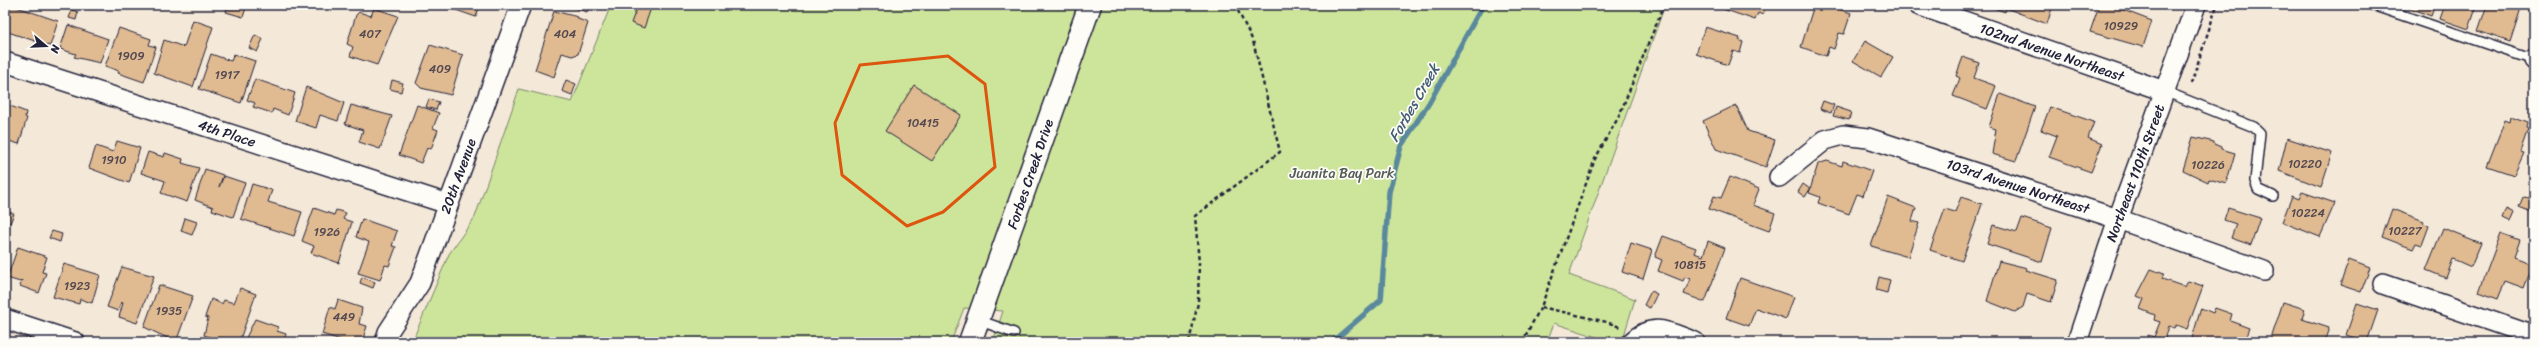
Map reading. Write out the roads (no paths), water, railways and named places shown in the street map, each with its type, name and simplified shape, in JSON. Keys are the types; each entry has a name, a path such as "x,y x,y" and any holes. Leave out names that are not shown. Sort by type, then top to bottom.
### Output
{"street":[{"name":"20th Avenue","path":"385,342 388,332 420,283 521,5"},
{"name":"Forbes Creek Drive","path":"970,342 1090,5"},
{"name":"102nd Avenue Northeast","path":"1918,5 2164,91"},
{"name":"Northeast 110th Street","path":"2077,342 2118,219 2196,5"},
{"name":"4th Place","path":"5,62 448,204"},
{"name":"103rd Avenue Northeast","path":"1779,177 1825,140 1843,135 1868,138 2118,219 2264,271"},
{"path":"2383,284 2534,336"},
{"path":"5,319 75,342"},
{"path":"1635,338 1657,328 1695,342"}],"lane":[{"path":"2372,5 2534,59"},
{"path":"2164,91 2254,128 2260,133 2255,181 2258,189 2273,196"},
{"path":"978,320 1014,333"}],"waterway":[{"name":"Forbes Creek","path":"1332,342 1381,300 1389,192 1401,146 1429,103 1483,5"}],"park label":[{"name":"Juanita Bay Park","path":"1342,173"}]}
